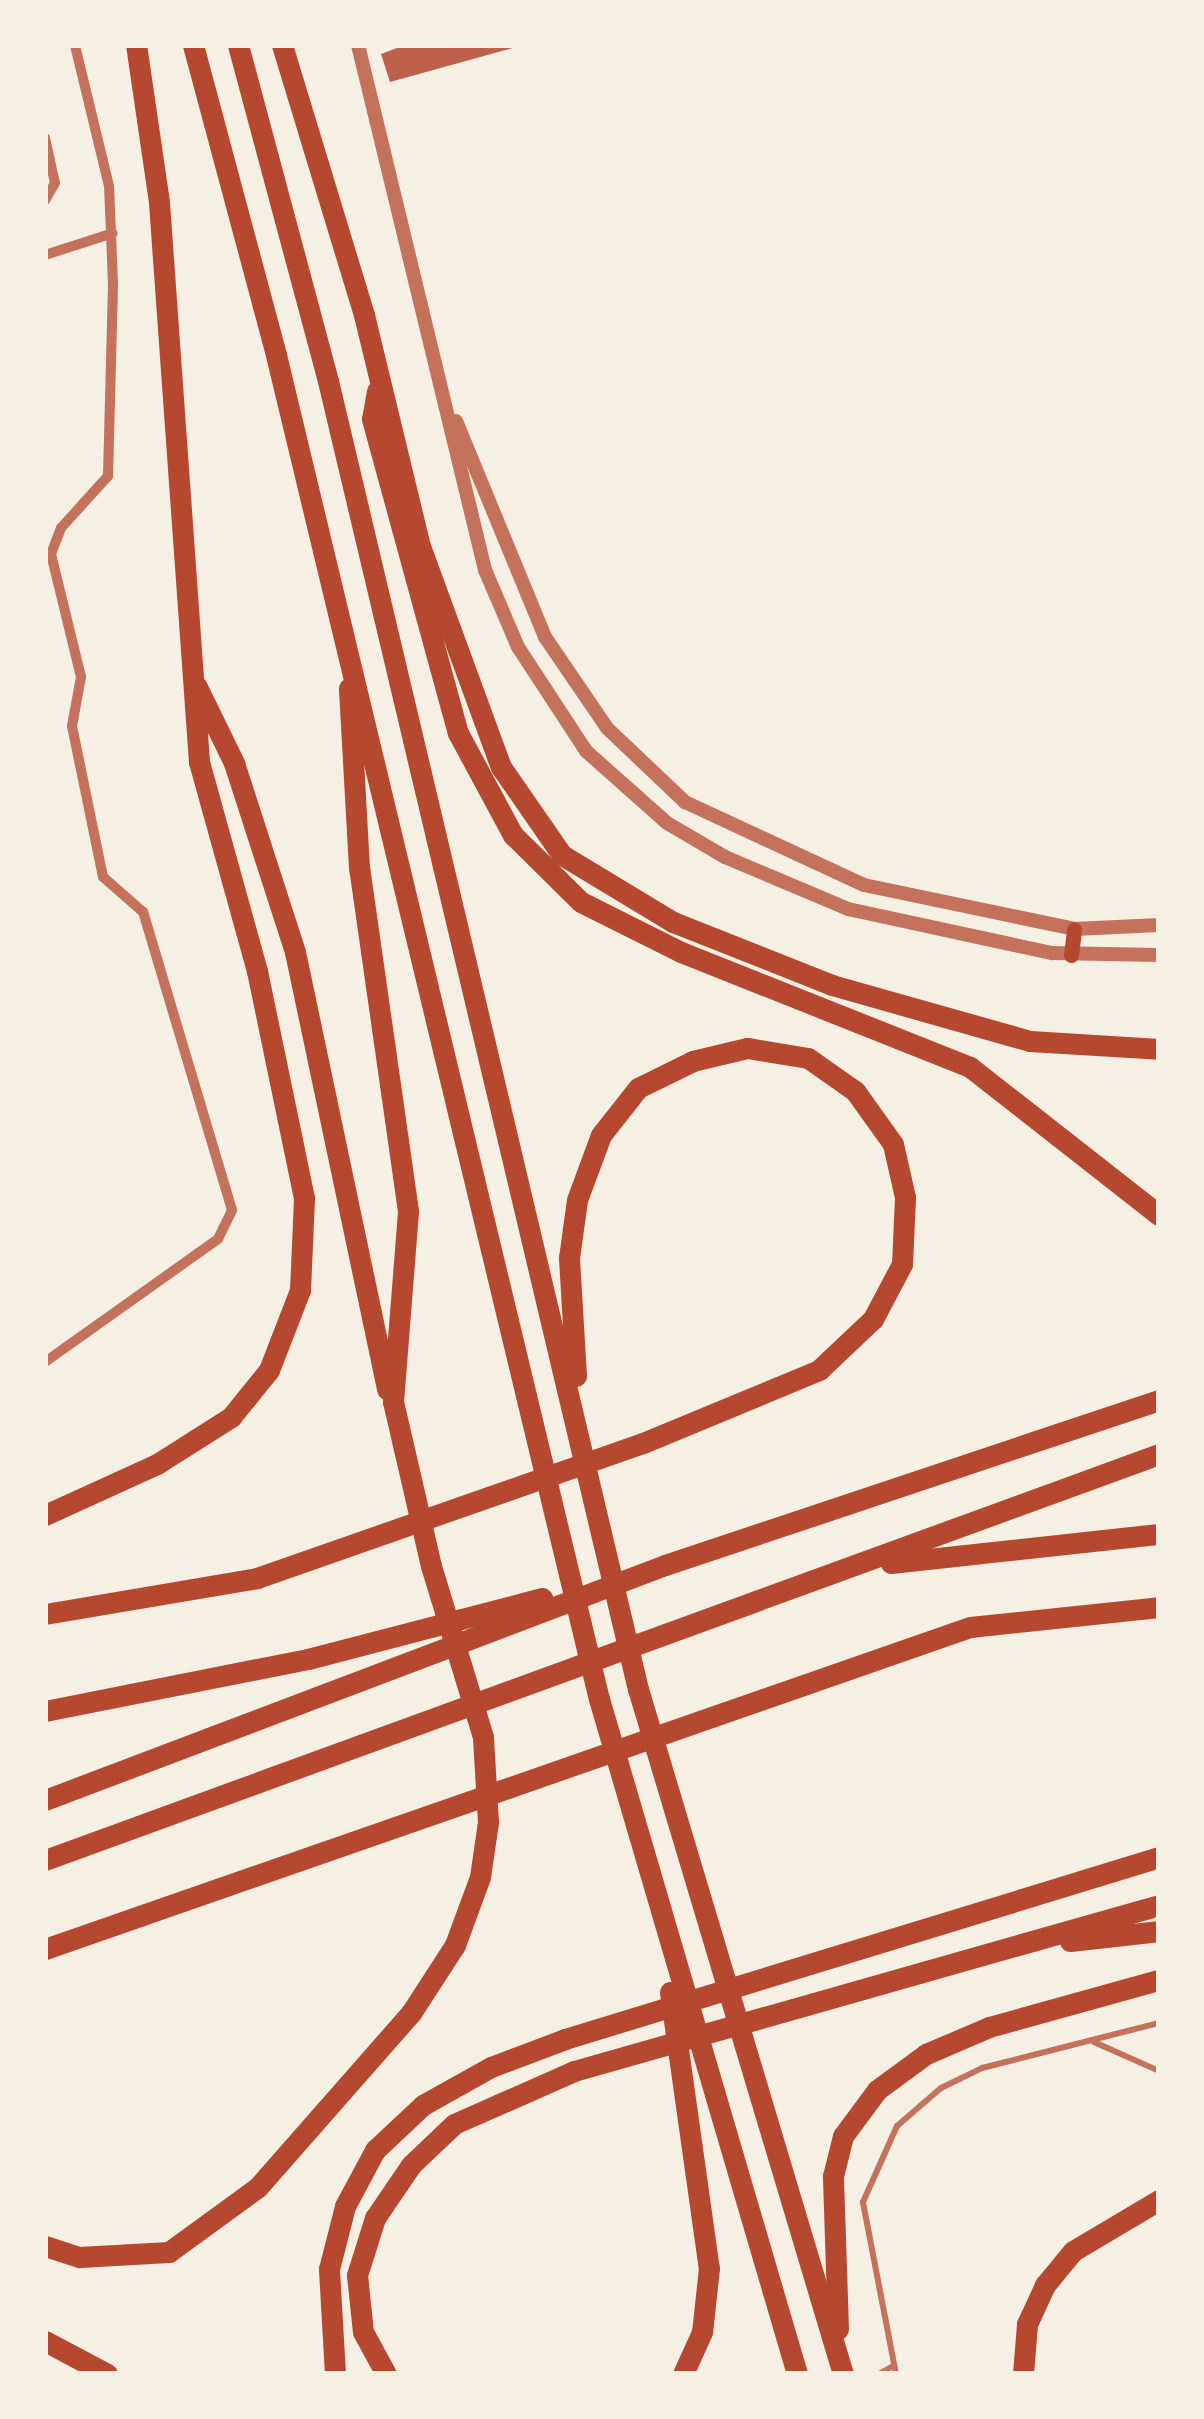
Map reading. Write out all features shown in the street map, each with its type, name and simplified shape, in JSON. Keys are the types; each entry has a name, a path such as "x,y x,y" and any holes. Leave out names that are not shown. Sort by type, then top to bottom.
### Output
{"highway":[{"path":"45,1515 158,1464 231,1417 268,1370 300,1290 304,1198 257,971 199,762 158,202 136,45"},
{"path":"193,45 351,663 599,1699 797,2374"},
{"path":"238,45 328,381 638,1689 842,2372"},
{"path":"282,45 379,378 420,546 480,717 522,806 562,855 611,892 673,922 832,985 1030,1041 1159,1049"},
{"path":"379,378 373,419 458,733 513,835 581,902 681,952 970,1067 1159,1215"},
{"path":"351,663 359,868 408,1210 393,1402 398,1437"},
{"path":"45,2246 137,2259 205,2231 350,2089 454,1945 480,1877 488,1765 398,1437 296,952 234,763 191,675"},
{"path":"45,1614 257,1578 354,1541 644,1443 819,1370 873,1319 902,1264 904,1197 892,1144 855,1091 808,1058 747,1048 693,1060 638,1088 601,1135 577,1200 569,1258 572,1350 595,1503"},
{"path":"45,1800 665,1565 1159,1400"},
{"path":"45,1859 1159,1454"},
{"path":"864,1565 1159,1534"},
{"path":"45,1711 377,1642 665,1565"},
{"path":"45,1949 817,1676 988,1623 1159,1607"},
{"path":"1054,1890 1159,1844"},
{"path":"335,2374 329,2270 345,2206 375,2150 423,2105 490,2067 651,2012 789,1975 1159,1857"},
{"path":"655,1897 709,2268 702,2332 683,2374"},
{"path":"386,2374 363,2332 358,2275 375,2218 411,2165 454,2124 512,2095 659,2049 1159,1905"},
{"path":"1015,1947 1159,1931"},
{"path":"842,2372 833,2176 844,2136 877,2090 926,2054 989,2027 1159,1980"},
{"path":"1023,2374 1027,2324 1045,2285 1073,2251 1159,2200"},
{"path":"45,2341 107,2374"}],"main road":[{"path":"1071,956 1074,929"}],"street":[{"path":"45,1362 229,1225 232,1210 143,912 103,877 72,726 81,677 51,554 61,528 102,488 112,460 113,233 105,162 75,45"},
{"path":"358,45 448,400 460,495 518,647 621,789 725,857 796,891 892,920 1071,956 1159,955"},
{"path":"45,138 55,183 45,200"},
{"path":"45,255 113,233"},
{"path":"448,400 545,638 639,764 685,802 805,864 946,905 1074,929 1159,925"}],"lane":[{"path":"879,2374 895,2370 864,2226 867,2182 885,2144 914,2108 962,2077 1159,2023"},
{"path":"1091,2041 1159,2072"}],"building":[{"path":"405,45 516,47 390,82 381,54"}]}
